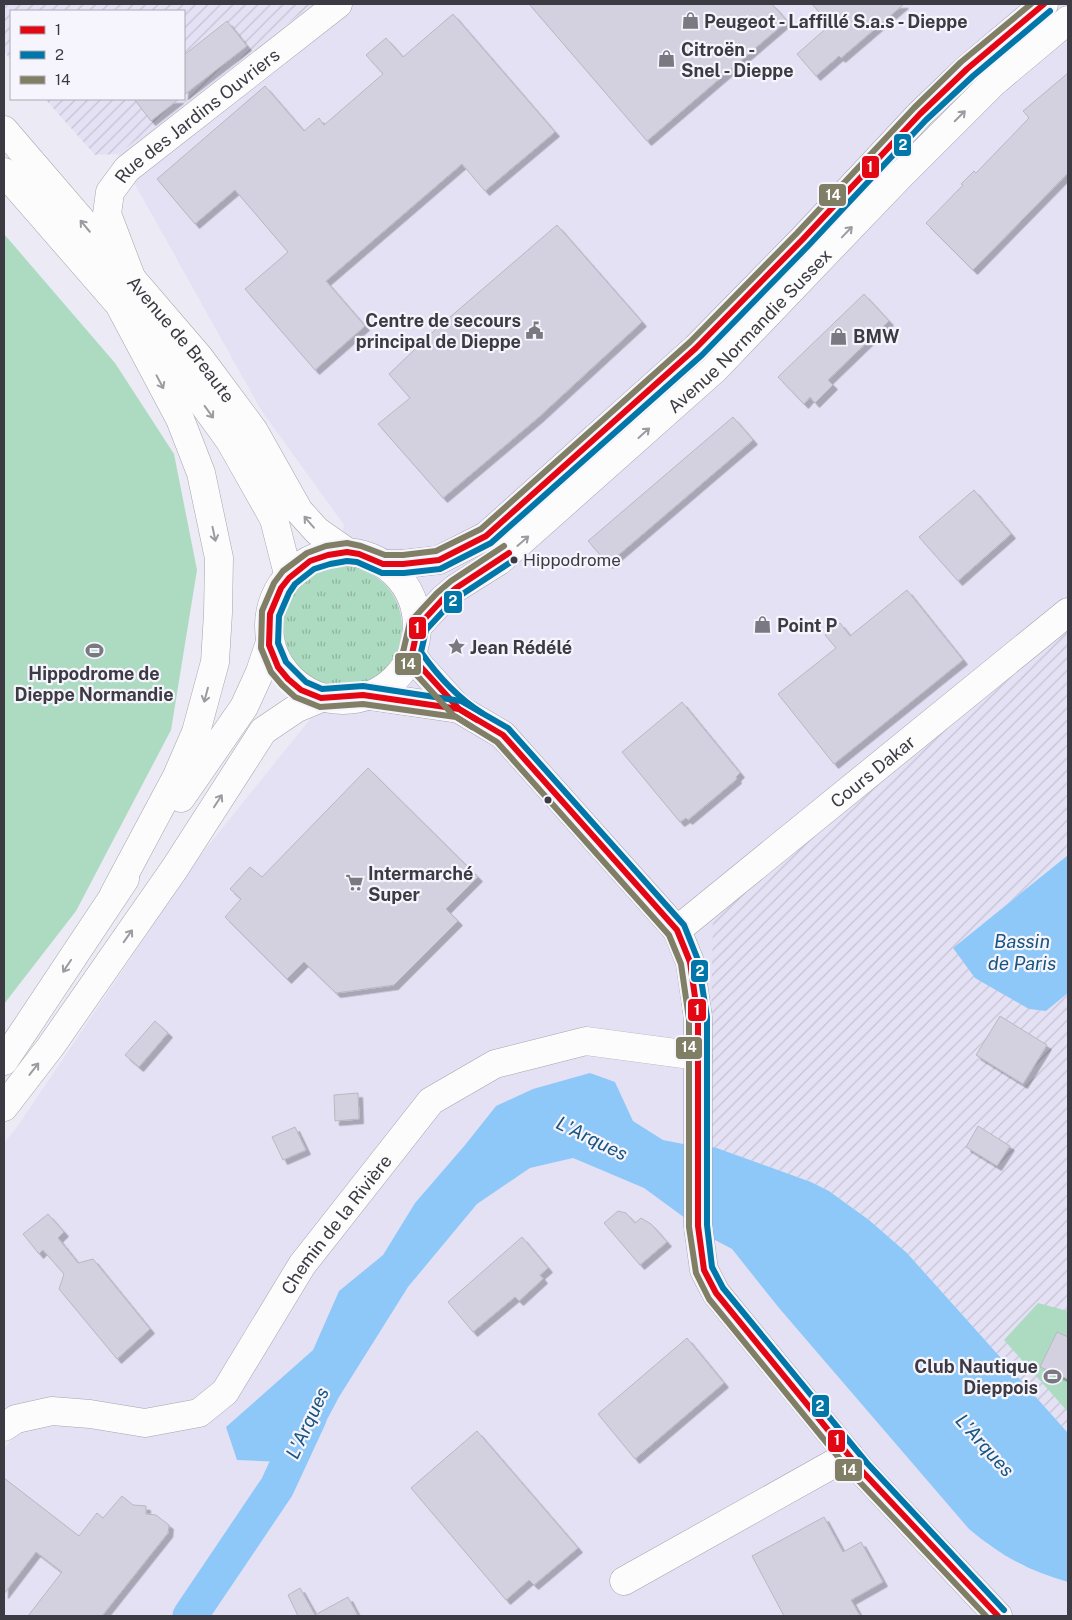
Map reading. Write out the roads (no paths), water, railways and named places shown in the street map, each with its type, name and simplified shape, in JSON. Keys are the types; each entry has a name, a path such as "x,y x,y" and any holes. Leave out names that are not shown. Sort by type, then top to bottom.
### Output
{"main road":[{"name":"Rue des Jardins Ouvriers","path":"133,282 107,214 110,192 126,169 338,4"},
{"name":"Avenue Normandie Sussex","path":"383,564 439,560 486,536 696,348 798,244 920,114 967,70 1044,4"},
{"name":"Avenue Normandie Sussex","path":"418,626 443,599 456,588 499,561 715,369 898,178 993,83 1068,20"},
{"name":"Avenue de Breaute","path":"4,130 199,357 254,432 299,511 317,531 347,552"},
{"name":"Avenue de Breaute","path":"4,172 191,387 230,441 274,519 289,578"},
{"path":"114,894 177,776 196,732 215,662 219,585 219,558 201,473 180,419 121,308"},
{"path":"321,698 301,690 278,667 270,645 270,614 280,588 289,578 310,562 328,554 347,552 359,554 383,564 398,574 413,598 418,626 412,654 400,672 383,687 363,695"},
{"name":"Cours Dakar","path":"677,930 1068,612"},
{"path":"4,1061 114,894 244,707 270,645"},
{"path":"412,654 420,666 459,709 503,735 677,930 690,962 698,1018 698,1226 704,1270 716,1293 848,1456 998,1616"},
{"path":"4,1107 51,1046 175,868 263,731 297,708 321,698 363,695 459,709"},
{"name":"Chemin de la Rivière","path":"4,1427 16,1419 52,1411 90,1414 145,1423 199,1413 225,1392 302,1265 431,1101 495,1064 586,1041 698,1056"},
{"path":"624,1581 848,1456"}],"water":[{"name":"Bassin de Paris","path":"1068,855 1068,993 1046,1011 1029,1009 975,978 953,948"},
{"path":"590,1073 615,1082 633,1121 663,1140 709,1149 714,1147 811,1182 829,1191 869,1220 907,1253 1068,1433 1068,1582 1041,1573 1015,1561 969,1529 779,1308 732,1249 715,1240 644,1188 573,1158 530,1168 477,1204 408,1287 339,1397 304,1463 237,1460 226,1427 313,1350 339,1291 383,1255 415,1203 496,1106 533,1089"}],"waterway":[{"name":"L'Arques","path":"190,1616 277,1487 309,1418"}],"place":[{"name":"Peugeot - Laffillé S.a.s - Dieppe","path":"690,21"},
{"name":"Citroën - Snel - Dieppe","path":"667,59"},
{"name":"Centre de secours principal de Dieppe","path":"535,330"},
{"name":"BMW","path":"839,336"},
{"name":"Hippodrome","path":"514,560"},
{"name":"Point P","path":"763,625"},
{"name":"Jean Rédélé","path":"456,647"},
{"name":"Hippodrome de Dieppe Normandie","path":"94,650"},
{"name":"Intermarché Super","path":"354,883"},
{"name":"Club Nautique Dieppois","path":"1052,1376"}]}
